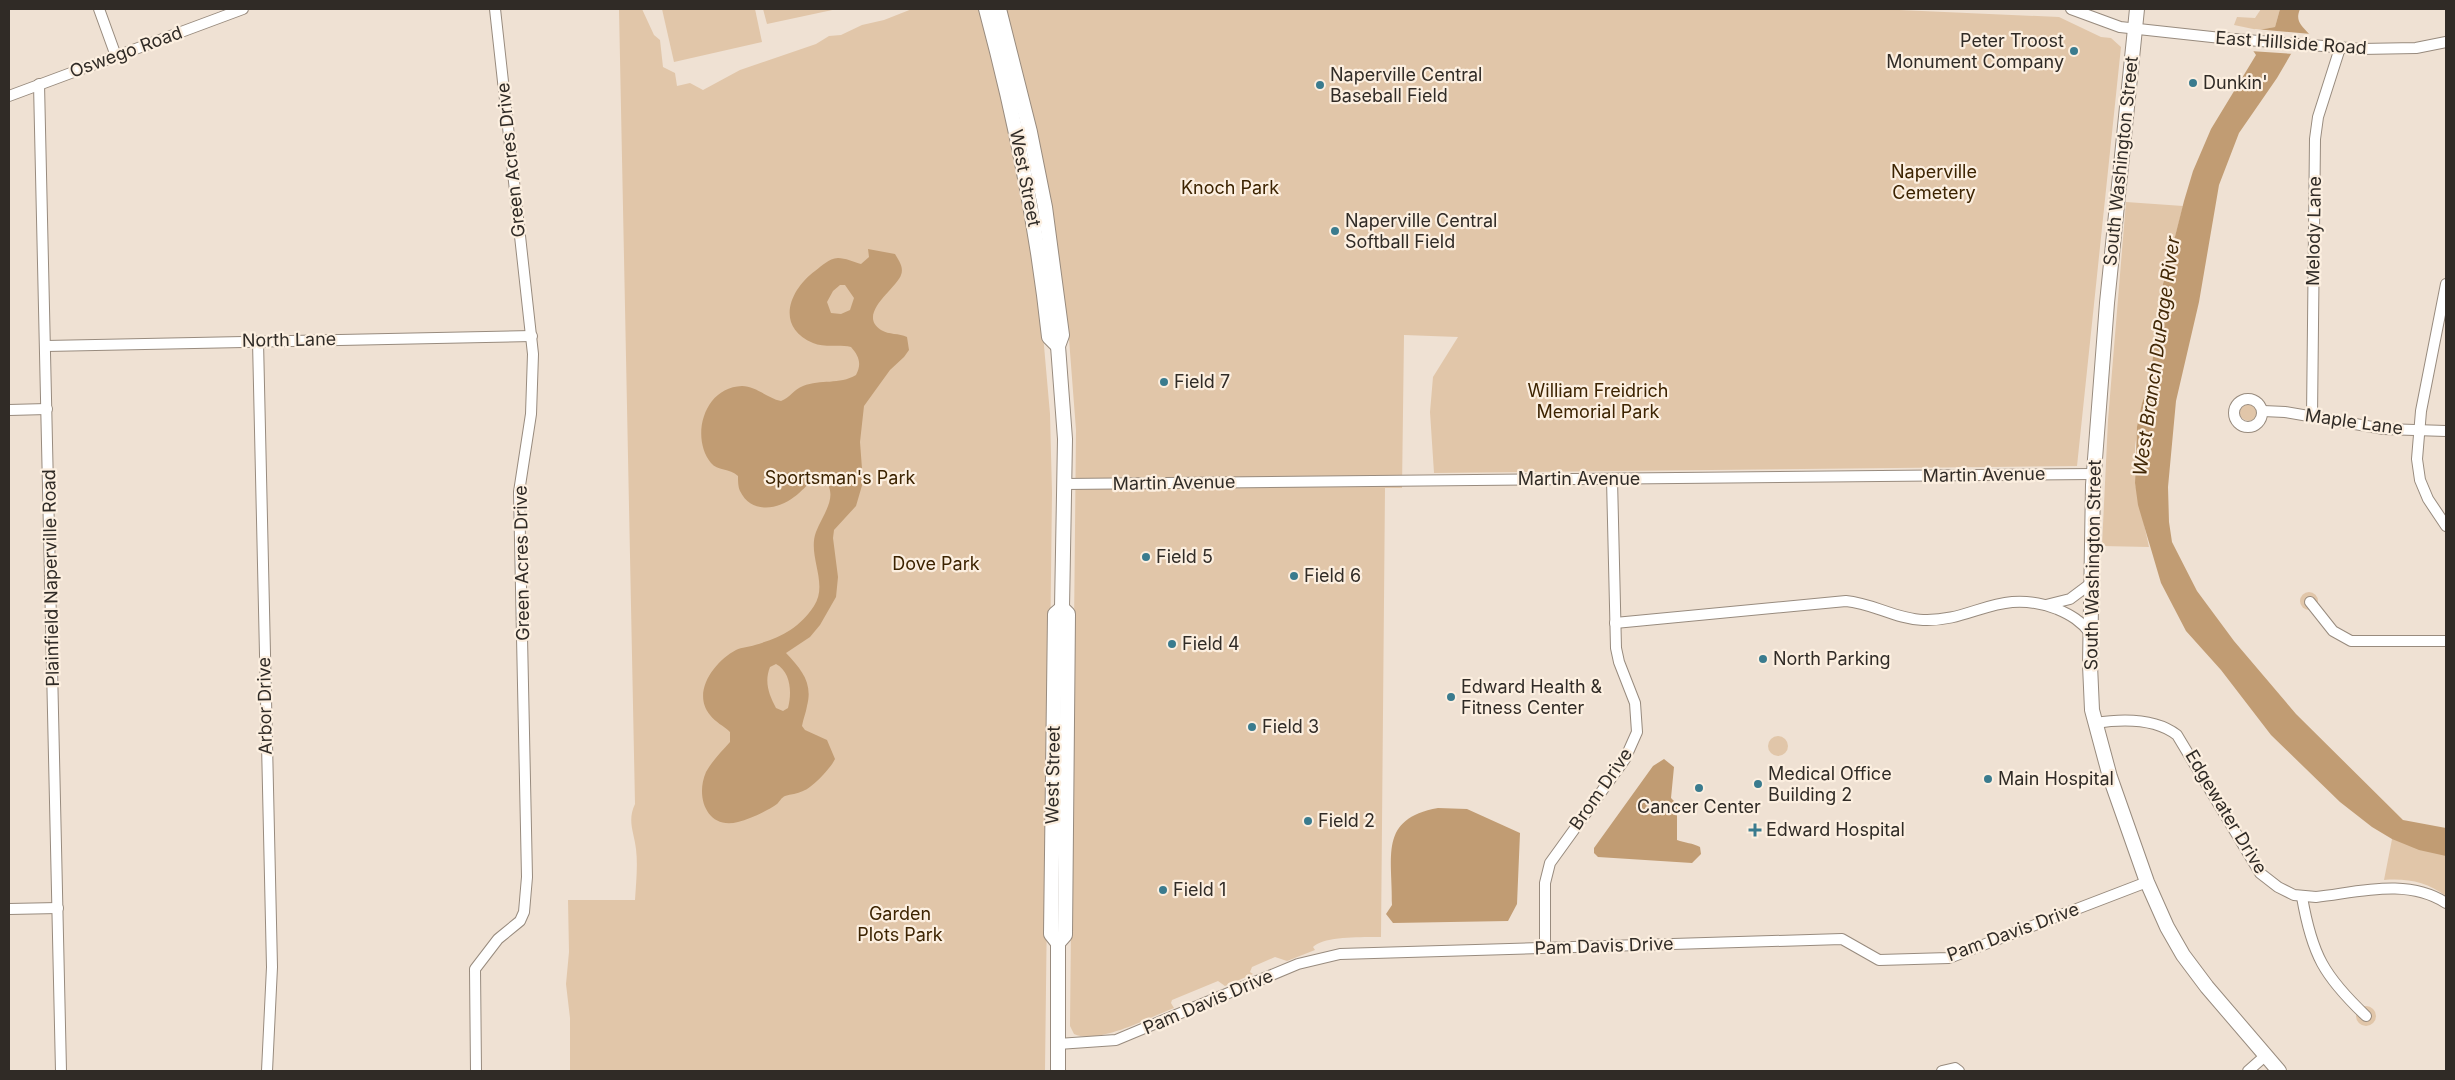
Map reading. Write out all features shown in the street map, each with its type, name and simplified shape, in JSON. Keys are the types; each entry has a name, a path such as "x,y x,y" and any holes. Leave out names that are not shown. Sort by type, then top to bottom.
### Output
{"street":[{"path":"99,9 116,56"},
{"name":"Oswego Road","path":"9,96 243,9"},
{"name":"Green Acres Drive","path":"476,1071 475,969 498,939 520,921 524,912 526,894 519,492 530,414 532,336 495,9"},
{"name":"West Street","path":"986,9 1009,96 1029,190 1049,337 1058,346"},
{"name":"West Street","path":"999,9 1028,124 1045,207 1062,334 1058,346 1064,431 1062,608 1068,614 1065,925 1064,935 1058,942 1058,1071"},
{"name":"East Hillside Road","path":"2071,9 2120,28 2320,47 2416,48 2446,42"},
{"name":"South Washington Street","path":"2137,9 2107,303 2094,474 2090,584 2091,695 2095,723 2110,777 2147,882 2167,927 2183,955 2279,1071"},
{"name":"Melody Lane","path":"2312,417 2315,139 2318,116 2340,48"},
{"name":"Plainfield Naperville Road","path":"38,84 46,346 62,1071"},
{"path":"2446,284 2419,431 2416,459 2420,480 2428,499 2446,526"},
{"name":"North Lane","path":"46,346 532,336"},
{"name":"Arbor Drive","path":"258,341 272,967 266,1071"},
{"path":"9,410 47,409"},
{"name":"Maple Lane","path":"2263,411 2384,429 2446,431"},
{"name":"Martin Avenue","path":"1064,484 2094,474"},
{"name":"Brom Drive","path":"1545,947 1545,883 1550,864 1625,759 1638,732 1634,703 1619,662 1615,623 1612,479"},
{"path":"2045,605 2070,599 2090,584"},
{"path":"1615,623 1846,601 1857,602 1912,620 1929,621 1941,620 2002,602 2014,601 2045,605 2073,616 2083,623 2090,633"},
{"path":"2310,602 2333,631 2350,641 2446,641"},
{"name":"Edgewater Drive","path":"2095,723 2110,721 2154,723 2164,726 2177,734 2260,873 2278,887 2302,897 2402,888 2422,891 2446,903"},
{"name":"Pam Davis Drive","path":"1058,1044 1116,1040 1298,964 1340,954 1842,939 1879,960 1949,958 2147,882"},
{"path":"2302,897 2312,943 2324,971 2342,994 2366,1016"},
{"path":"9,909 58,908"},
{"path":"2248,1071 2265,1056"},
{"path":"1942,1071 1957,1070"}],"green space":[{"path":"619,9 642,9 654,35 660,40 663,67 675,73 677,86 690,83 703,90 740,70 816,44 829,36 841,35 862,25 884,20 912,9 980,9 1004,98 1039,289 1050,414 1052,493 1045,1071 570,1071 570,1018 566,984 569,952 568,900 635,900 637,874 636,849 631,821 635,804"},
{"path":"662,9 755,9 762,42 674,62"},
{"path":"763,9 837,9 767,24"},
{"path":"1005,9 1877,9 2059,17 2101,37 2111,38 2121,47 2077,466 1434,473 1430,412 1433,377 1458,337 1404,335 1402,488 1385,488 1381,937 1345,938 1318,943 1313,947 1315,950 1287,961 1275,957 1252,967 1250,972 1253,974 1225,986 1218,981 1172,1000 1171,1003 1174,1008 1124,1028 1097,1036 1074,1034 1070,1026 1076,430 1068,326 1054,220 1030,102"},
{"path":"2261,9 2280,9 2275,27 2258,30 2234,25 2237,17 2255,18"},
{"path":"2126,202 2183,206 2163,284 2149,385 2142,403 2135,446 2135,483 2149,547 2102,546 2108,420"},
{"path":"2249,401 2256,404 2259,411 2256,418 2249,421 2242,418 2239,411 2242,404"},
{"path":"2305,592 2313,592 2318,597 2316,608 2305,610 2300,605 2300,597"},
{"path":"1778,736 1785,739 1788,746 1785,753 1778,756 1771,753 1768,746 1771,739"},
{"path":"2395,824 2446,836 2446,896 2424,884 2401,880 2384,880"},
{"path":"2366,1006 2373,1009 2376,1016 2373,1023 2366,1026 2359,1023 2356,1016 2359,1009"}],"water":[{"name":"West Branch DuPage River","path":"2280,9 2300,9 2299,20 2309,34 2291,54 2277,78 2239,133 2219,185 2199,302 2176,401 2168,487 2169,522 2172,542 2197,591 2234,641 2296,714 2403,820 2446,828 2446,856 2419,850 2392,839 2372,827 2340,802 2271,735 2221,670 2186,631 2161,583 2138,505 2135,483 2137,427 2142,403 2149,385 2163,284 2184,201 2193,171 2211,129 2256,55 2252,49 2258,30 2275,27"},
{"path":"868,249 895,254 901,264 901,275 880,301 873,316 875,324 881,330 907,337 909,350 890,370 864,406 860,442 863,482 856,506 834,530 833,538 838,577 836,597 820,625 810,637 786,653 797,665 807,684 807,709 802,726 805,730 827,740 835,759 821,777 807,789 785,796 773,807 748,819 727,823 718,821 706,809 703,801 703,782 708,768 730,742 730,732 710,715 703,697 704,687 714,669 728,655 738,649 753,646 788,632 802,621 814,606 818,597 819,579 814,541 816,532 829,504 830,491 822,477 813,480 798,494 780,505 765,508 751,503 740,491 738,476 735,473 714,466 705,452 702,440 704,415 718,395 729,389 742,386 747,387 781,401 803,386 843,380 856,375 859,360 851,347 817,344 801,336 794,328 790,318 790,308 798,288 826,263 838,258 861,264 869,257","holes":["840,285 845,285 854,298 850,310 841,314 831,313 827,302 833,291","776,664 785,672 789,683 790,696 788,708 783,711 776,708 768,688 768,673 770,667"]},
{"path":"1664,759 1674,767 1671,798 1677,804 1677,840 1700,847 1701,854 1692,863 1598,857 1594,853 1594,848 1653,766"},
{"path":"1438,808 1467,809 1520,833 1517,904 1508,921 1393,923 1386,914 1392,905 1391,856 1397,831 1406,821 1419,813"}],"pier":[{"path":"2255,29 2311,34 2310,42 2294,54 2250,51 2252,34"}],"place":[{"name":"Peter Troost Monument Company","path":"2074,51"},
{"name":"Dunkin'","path":"2193,83"},
{"name":"Naperville Central Baseball Field","path":"1320,85"},
{"name":"Naperville Central Softball Field","path":"1335,231"},
{"name":"Field 7","path":"1164,382"},
{"name":"Field 5","path":"1146,557"},
{"name":"Field 6","path":"1294,576"},
{"name":"Field 4","path":"1172,644"},
{"name":"North Parking","path":"1763,659"},
{"name":"Edward Health & Fitness Center","path":"1451,697"},
{"name":"Field 3","path":"1252,727"},
{"name":"Main Hospital","path":"1988,779"},
{"name":"Medical Office Building 2","path":"1758,784"},
{"name":"Cancer Center","path":"1699,788"},
{"name":"Field 2","path":"1308,821"},
{"name":"Edward Hospital","path":"1755,830"},
{"name":"Field 1","path":"1163,890"}],"park label":[{"name":"Naperville Cemetery","path":"1934,182"},
{"name":"Knoch Park","path":"1230,188"},
{"name":"William Freidrich Memorial Park","path":"1598,401"},
{"name":"Sportsman's Park","path":"840,478"},
{"name":"Dove Park","path":"936,564"},
{"name":"Garden Plots Park","path":"900,924"}]}
